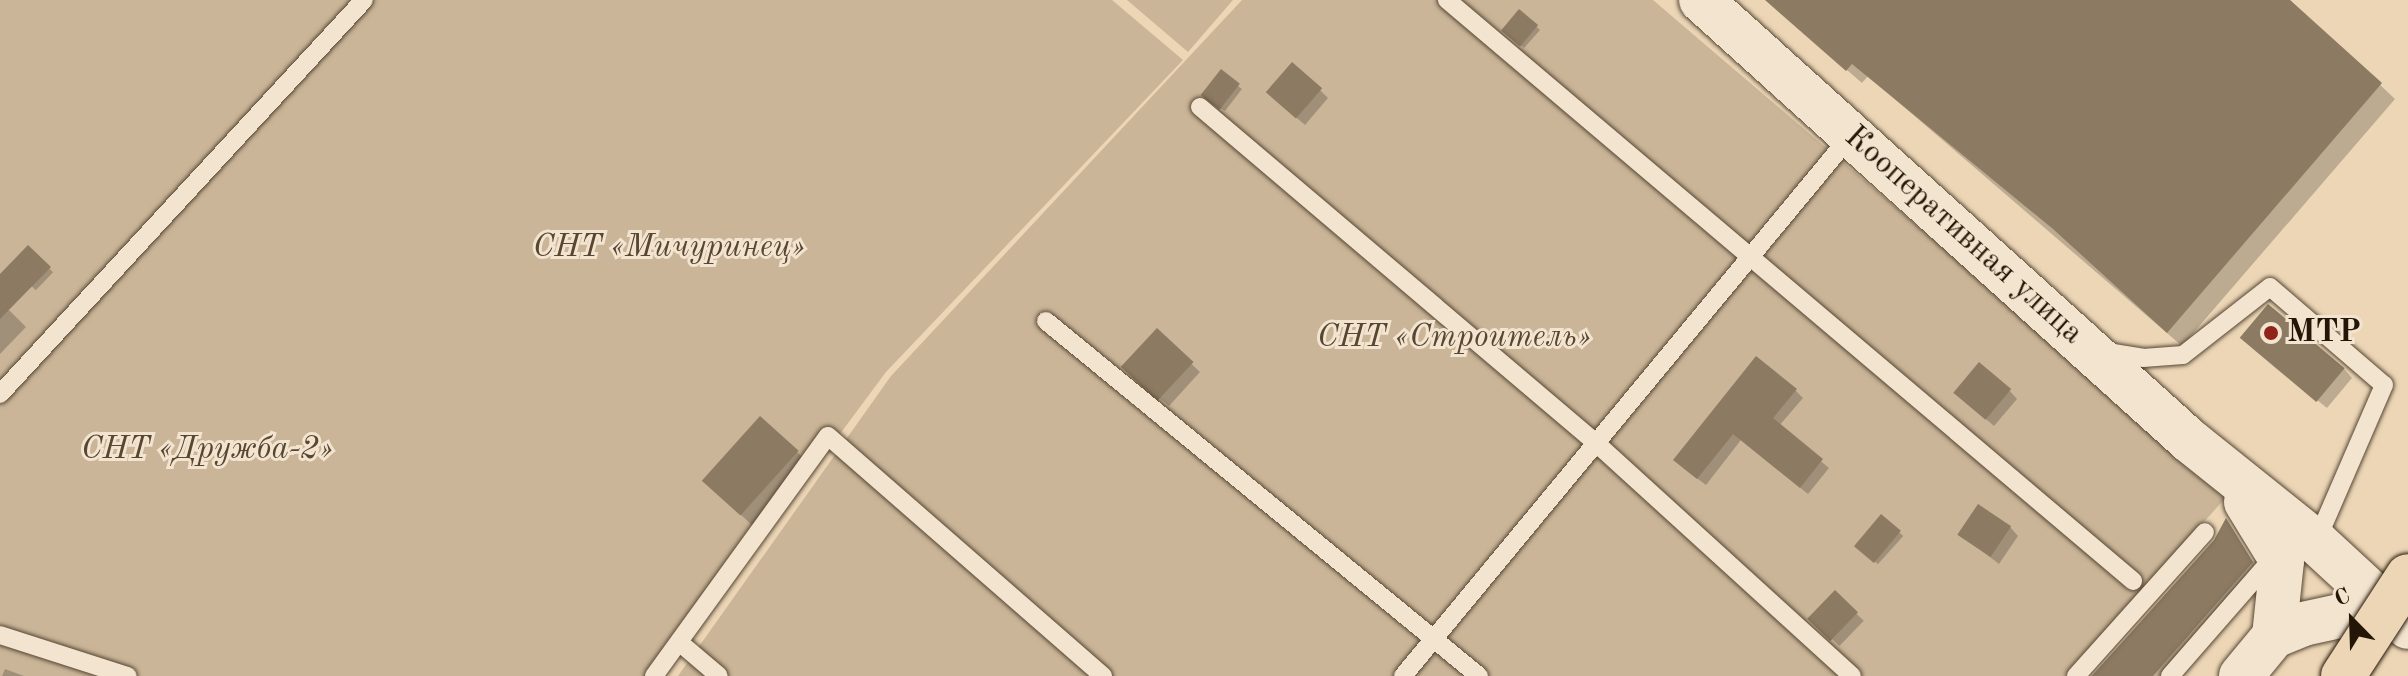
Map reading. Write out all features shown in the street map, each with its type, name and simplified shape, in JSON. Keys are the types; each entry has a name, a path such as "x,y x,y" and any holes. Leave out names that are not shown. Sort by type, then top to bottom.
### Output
{"main road":[{"name":"Кооперативная улица","path":"1701,0 2225,471"},
{"path":"2225,471 2404,607"},
{"path":"2225,471 2271,535 2282,561 2274,636 2241,676"},
{"path":"2274,636 2349,614 2404,607"},
{"path":"2343,676 2404,607"}],"lane":[{"path":"0,394 364,0"},
{"path":"1447,0 2133,581"},
{"path":"1200,107 1596,443 1852,676"},
{"path":"1403,676 1852,134"},
{"path":"2086,348 2143,358 2183,355 2270,287 2384,385 2316,542"},
{"path":"1046,321 1437,637 1479,676"},
{"path":"654,676 828,436 1103,676"},
{"path":"2076,676 2205,532"},
{"path":"2170,676 2265,567"},
{"path":"0,635 128,676"},
{"path":"679,642 719,676"}],"green space":[{"name":"СНТ «Мичуринец»","path":"0,0 1112,0 1183,60 886,372 660,676 0,676"},
{"path":"1127,0 1233,0 1188,52"},
{"name":"СНТ «Строитель»","path":"1242,0 1653,0 2230,493 2065,676 678,676 891,376"}],"building":[{"path":"1765,0 2290,0 2382,83 2167,333 2053,229 1852,64 1846,71"},
{"path":"1519,9 1538,25 1520,47 1501,30"},
{"path":"1292,62 1322,88 1296,118 1266,92"},
{"path":"1221,69 1240,84 1220,110 1201,95"},
{"path":"28,245 51,267 0,319 0,274"},
{"path":"2268,304 2345,368 2316,402 2240,338"},
{"path":"1157,328 1194,362 1157,401 1121,367"},
{"path":"1756,356 1797,389 1773,418 1823,459 1800,488 1733,434 1697,479 1673,460"},
{"path":"1979,362 2011,389 1985,420 1953,393"},
{"path":"760,416 799,451 740,515 702,481"},
{"path":"1978,504 2011,526 1990,557 1957,535"},
{"path":"1881,514 1901,531 1874,563 1854,546"},
{"path":"2226,518 2253,562 2153,676 2092,676 2214,540"},
{"path":"1835,590 1858,612 1830,641 1807,619"}],"place":[{"name":"МТР","path":"2271,333"}],"park label":[{"name":"СНТ «Дружба-2»","path":"207,450"}]}
